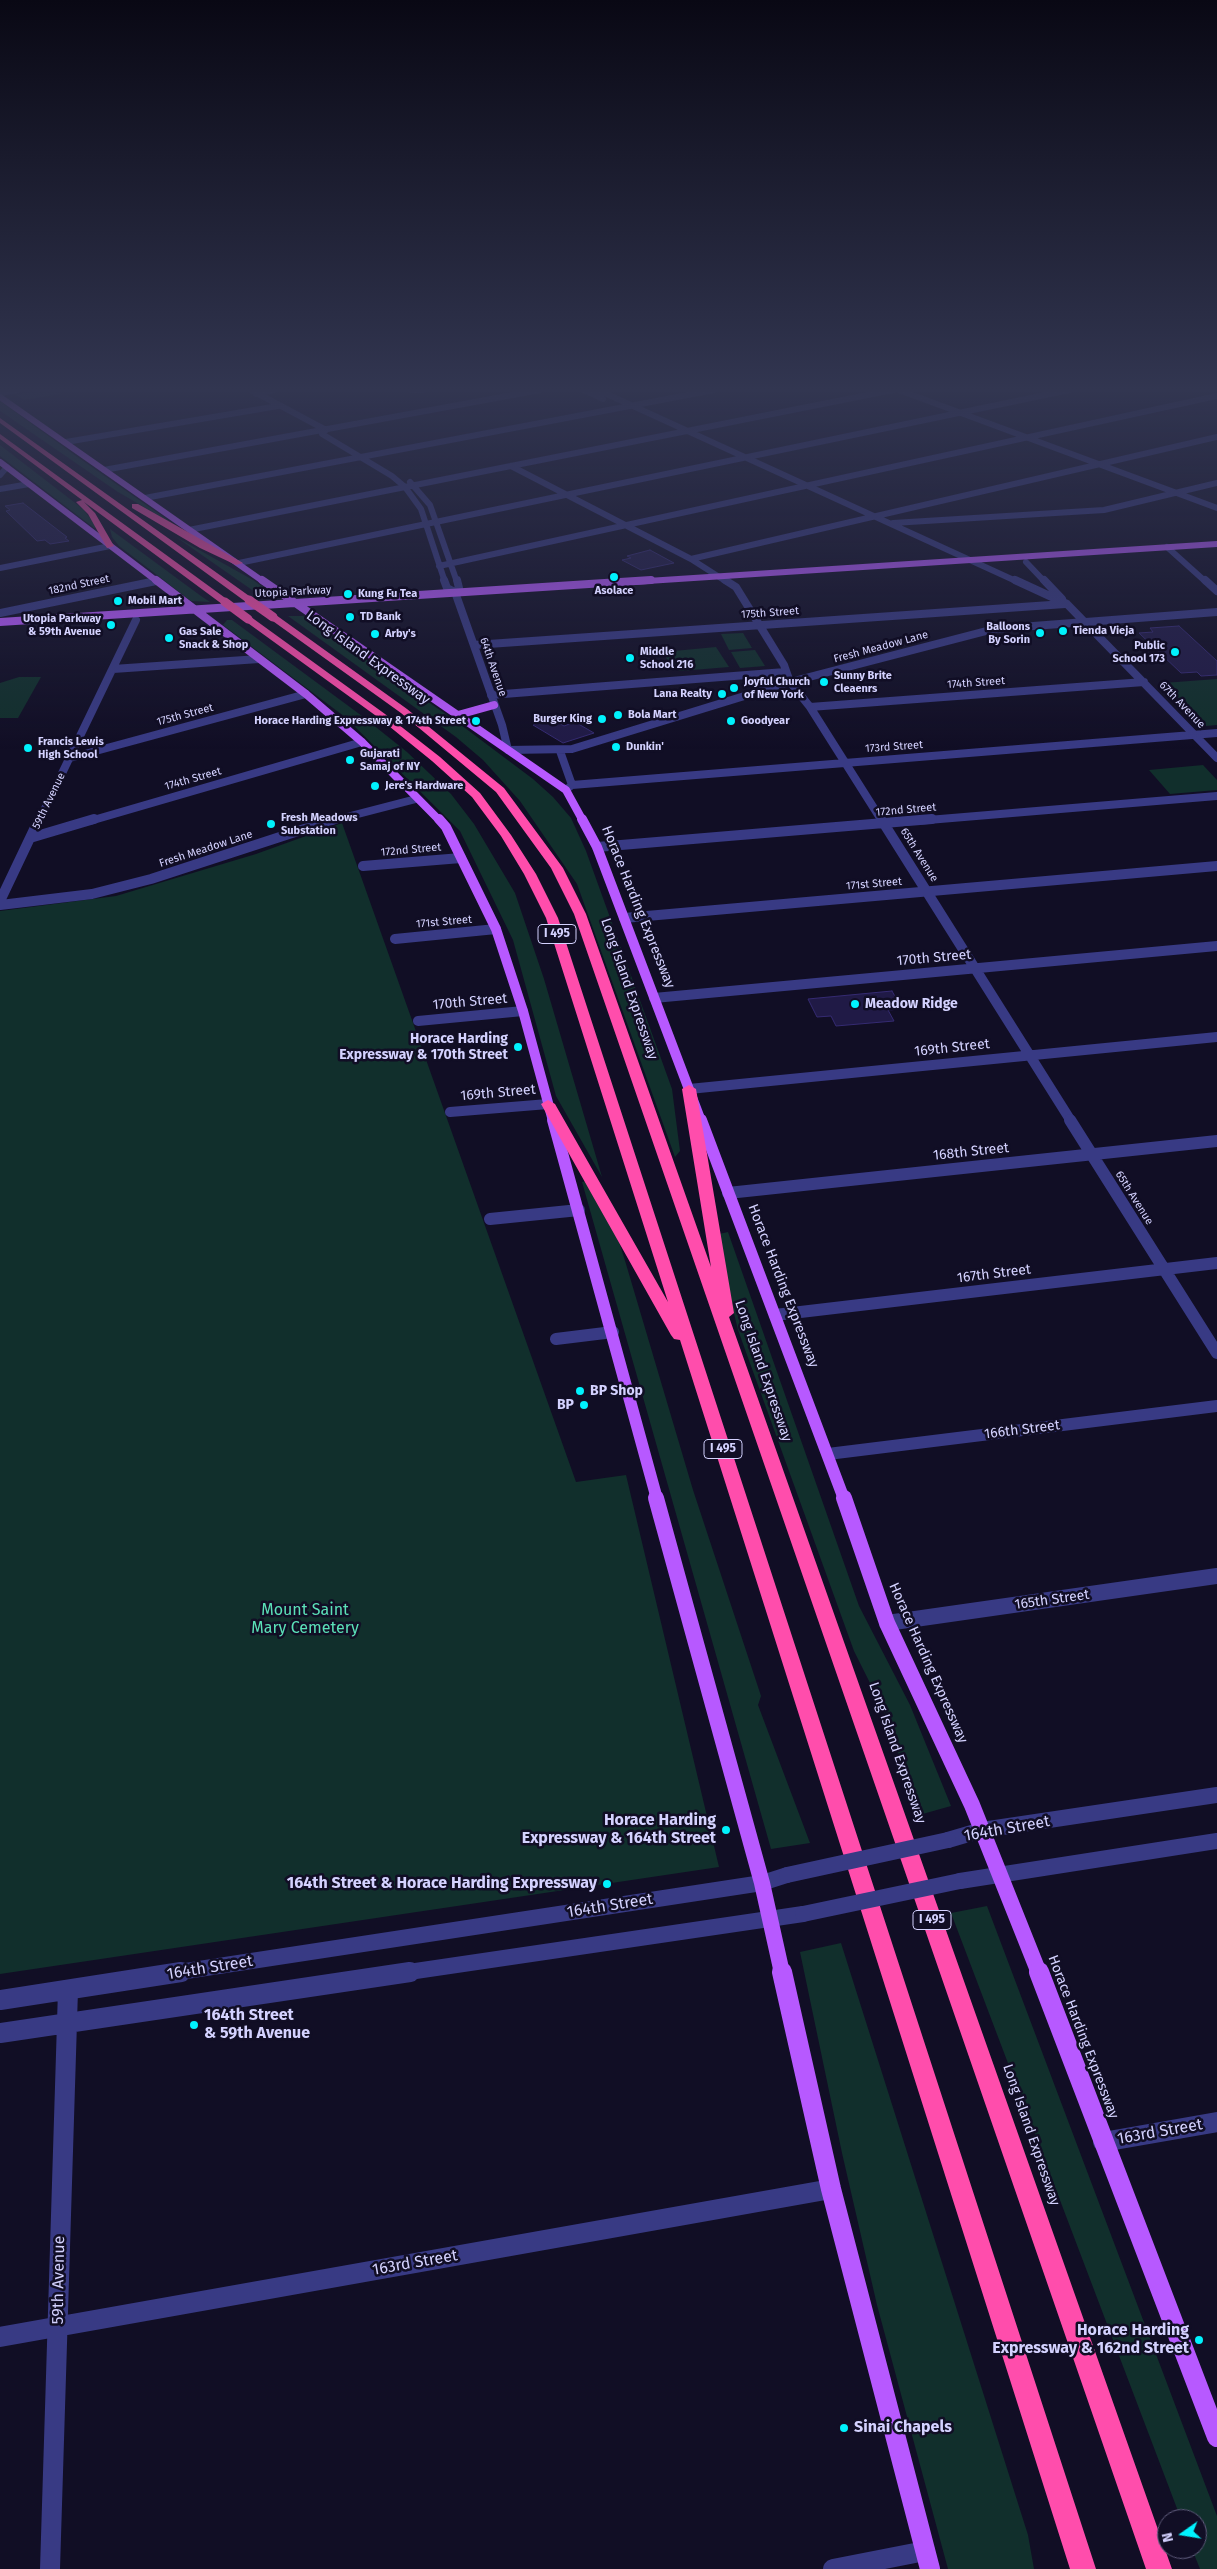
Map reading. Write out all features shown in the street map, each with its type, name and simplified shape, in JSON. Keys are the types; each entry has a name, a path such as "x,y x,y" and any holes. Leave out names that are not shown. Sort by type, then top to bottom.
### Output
{"highway":[{"path":"88,510 110,546"},
{"name":"I 495","path":"100,510 382,716 470,789 506,835 530,874 552,918 1083,2569"},
{"name":"Long Island Expressway","path":"124,510 404,711 455,751 500,790 557,868 580,914 732,1354 1161,2569"},
{"path":"140,510 203,546 238,563"},
{"path":"689,1089 732,1354"},
{"path":"548,1104 695,1362"},
{"path":"1067,2519 1074,2569"}],"main road":[{"path":"63,510 306,694 362,742 416,799 446,827 496,930 523,1011 579,1210 762,1883 831,2189 927,2560"},
{"name":"Horace Harding Expressway","path":"161,510 508,750 569,787 597,847 828,1454 888,1623 1001,1873 1217,2437"},
{"name":"Utopia Parkway","path":"722,578 1026,562 1217,544"},
{"name":"Utopia Parkway","path":"0,622 722,578 970,560 1170,549 1217,549"},
{"name":"Utopia Parkway","path":"0,628 304,608 456,595"},
{"path":"458,715 494,705"}],"street":[{"path":"189,530 290,510"},
{"name":"64th Avenue","path":"421,510 446,588 456,595 508,750"},
{"name":"64th Avenue","path":"432,510 459,588 456,595"},
{"path":"238,563 495,510"},
{"name":"65th Avenue","path":"596,510 691,559 736,587 784,665 790,682 810,707 884,823 1217,1353"},
{"path":"440,566 700,510"},
{"name":"67th Avenue","path":"859,510 1067,604"},
{"path":"691,559 906,510"},
{"path":"835,527 1104,510"},
{"path":"0,568 110,546"},
{"path":"1170,549 1217,591"},
{"name":"67th Avenue","path":"1026,562 1217,758"},
{"name":"182nd Street","path":"3,612 156,580"},
{"name":"175th Street","path":"474,645 1067,604"},
{"name":"182nd Street","path":"3,612 23,621"},
{"name":"Fresh Meadow Lane","path":"508,750 560,751 790,682 994,629 1217,612"},
{"name":"59th Avenue","path":"0,901 114,669 136,620"},
{"path":"114,669 259,659"},
{"path":"491,695 785,672"},
{"name":"174th Street","path":"810,707 1144,682"},
{"name":"175th Street","path":"70,758 306,694"},
{"name":"173rd Street","path":"569,787 845,762 1217,733"},
{"name":"174th Street","path":"30,838 362,742"},
{"path":"560,751 569,787"},
{"name":"172nd Street","path":"597,847 1217,796"},
{"name":"Fresh Meadow Lane","path":"0,905 92,894 152,879 336,818 416,799"},
{"name":"172nd Street","path":"363,866 462,858"},
{"name":"171st Street","path":"624,918 1217,866"},
{"name":"171st Street","path":"395,939 496,930"},
{"name":"170th Street","path":"654,998 1217,946"},
{"name":"170th Street","path":"418,1021 523,1011"},
{"name":"169th Street","path":"689,1089 1217,1037"},
{"name":"169th Street","path":"450,1112 548,1104"},
{"name":"168th Street","path":"728,1193 1217,1141"},
{"path":"490,1219 579,1210"},
{"name":"167th Street","path":"774,1315 1217,1263"},
{"path":"556,1339 613,1332"},
{"name":"166th Street","path":"828,1454 1217,1406"},
{"name":"165th Street","path":"888,1623 1217,1576"},
{"name":"164th Street","path":"0,2000 762,1883 787,1875 948,1840 982,1830 1217,1795"},
{"path":"0,2033 803,1914 1001,1873 1217,1841"},
{"name":"59th Avenue","path":"50,2569 68,1990"},
{"name":"163rd Street","path":"1103,2142 1217,2122"},
{"name":"163rd Street","path":"0,2337 831,2189"},
{"path":"833,2569 927,2560"}],"green space":[{"path":"70,510 84,510 97,527 94,528"},
{"path":"149,510 153,510 175,525"},
{"path":"110,529 210,602 191,601 119,546 112,537"},
{"path":"176,537 253,580 272,594 265,599"},
{"path":"288,616 303,616 453,719 533,779 553,797 571,818 586,851 672,1089 680,1151 675,1157 577,884 520,801 483,760 456,737"},
{"path":"227,620 232,620 362,716 407,752 451,794 474,824 515,893 544,979 602,1177 556,1096 513,940 460,831 345,717 223,625"},
{"path":"743,633 752,648 729,650 721,634"},
{"path":"716,647 729,667 680,671 672,668 663,652"},
{"path":"755,650 765,666 740,668 731,652"},
{"path":"19,677 41,677 18,718 0,718 0,683"},
{"path":"1217,679 1217,725 1206,726 1163,683"},
{"path":"1203,765 1217,780 1217,790 1170,794 1149,770"},
{"name":"Mount Saint Mary Cemetery","path":"342,823 576,1482 626,1475 719,1867 0,1974 0,911 116,896 256,854"},
{"path":"588,1181 616,1232 693,1490 761,1696 758,1705 810,1843 771,1849 582,1182"},
{"path":"728,1232 859,1606 910,1705 951,1806 919,1815 883,1709 854,1651 738,1330 720,1256 719,1234"},
{"path":"987,1906 1217,2516 1217,2569 1200,2569 1196,2559 1207,2559 1207,2509 1177,2509 951,1913"},
{"path":"841,1943 1028,2535 1034,2569 948,2569 877,2305 842,2153 800,1952"}],"building":[{"path":"32,510 67,537 65,538 69,541 50,544 45,540 37,541 6,511"},
{"path":"650,550 674,563 641,570 622,560 631,558 627,556"},
{"name":"Public School 173","path":"1179,626 1217,661 1217,675 1201,676 1197,672 1181,673 1139,633 1153,632 1150,628"},
{"path":"552,719 564,726 575,722 594,733 563,743 533,725"},
{"name":"Meadow Ridge","path":"892,991 902,1009 888,1010 894,1021 836,1026 831,1016 817,1017 808,999"}],"place":[{"name":"Asolace","path":"614,577"},
{"name":"Kung Fu Tea","path":"348,594"},
{"name":"Mobil Mart","path":"118,601"},
{"name":"TD Bank","path":"350,617"},
{"name":"Utopia Parkway & 59th Avenue","path":"111,625"},
{"name":"Tienda Vieja","path":"1063,631"},
{"name":"Balloons By Sorin","path":"1040,633"},
{"name":"Arby's","path":"375,634"},
{"name":"Gas Sale Snack & Shop","path":"169,638"},
{"name":"Public School 173","path":"1175,652"},
{"name":"Middle School 216","path":"630,658"},
{"name":"Sunny Brite Cleaenrs","path":"824,682"},
{"name":"Joyful Church of New York","path":"734,688"},
{"name":"Lana Realty","path":"722,694"},
{"name":"Bola Mart","path":"618,715"},
{"name":"Burger King","path":"602,719"},
{"name":"Horace Harding Expressway & 174th Street","path":"476,721"},
{"name":"Goodyear","path":"731,721"},
{"name":"Dunkin'","path":"616,747"},
{"name":"Francis Lewis High School","path":"28,748"},
{"name":"Gujarati Samaj of NY","path":"350,760"},
{"name":"Jere's Hardware","path":"375,786"},
{"name":"Fresh Meadows Substation","path":"271,824"},
{"name":"Meadow Ridge","path":"855,1004"},
{"name":"Horace Harding Expressway & 170th Street","path":"518,1047"},
{"name":"BP Shop","path":"580,1391"},
{"name":"BP","path":"584,1405"},
{"name":"Horace Harding Expressway & 164th Street","path":"726,1830"},
{"name":"164th Street & Horace Harding Expressway","path":"607,1884"},
{"name":"164th Street & 59th Avenue","path":"194,2025"},
{"name":"Horace Harding Expressway & 162nd Street","path":"1199,2340"},
{"name":"Sinai Chapels","path":"844,2428"}]}
